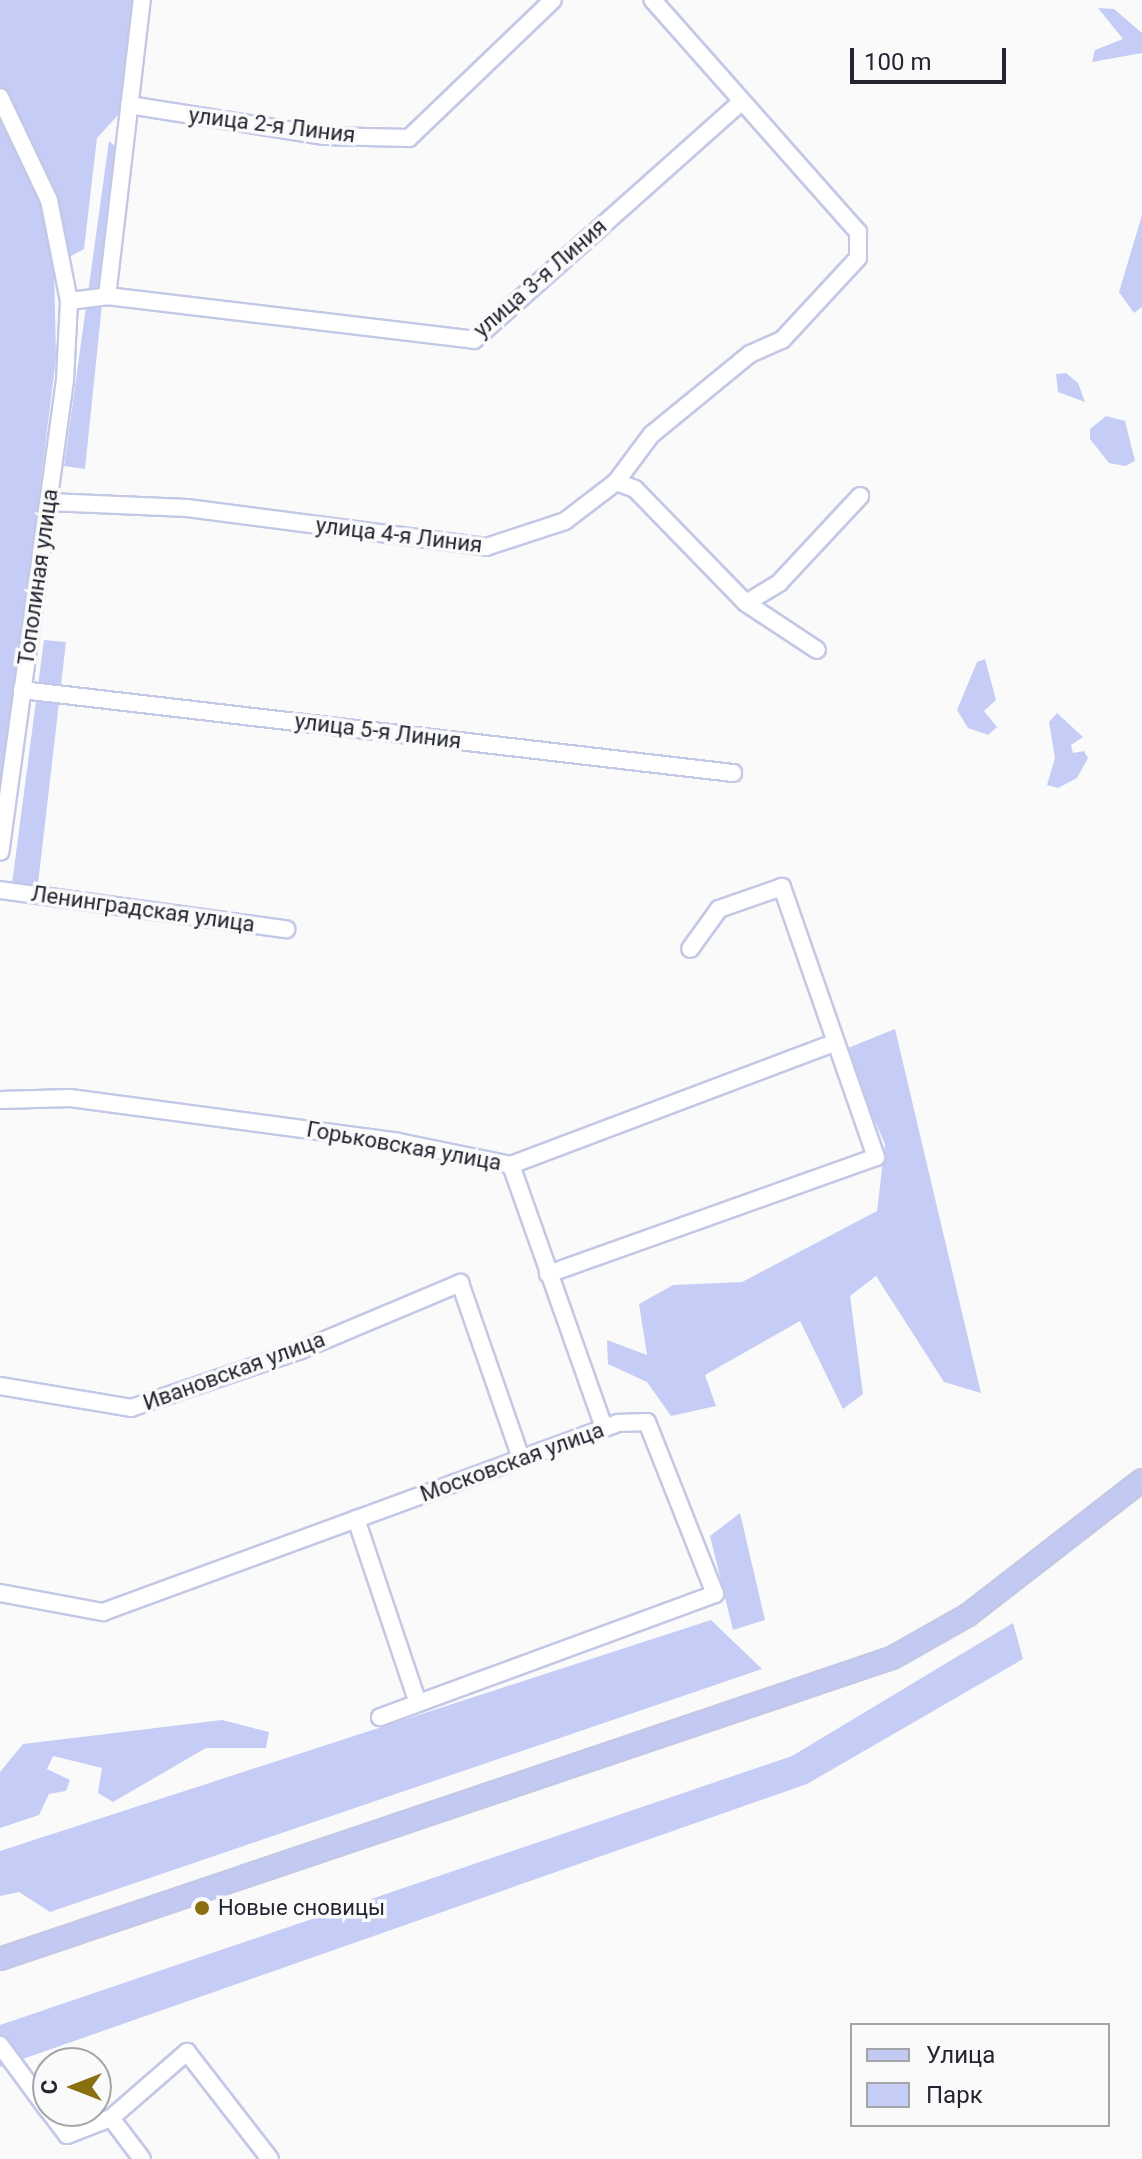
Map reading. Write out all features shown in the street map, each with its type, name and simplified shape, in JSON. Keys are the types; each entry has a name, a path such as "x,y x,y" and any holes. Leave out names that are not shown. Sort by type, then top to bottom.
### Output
{"main road":[{"path":"0,1959 892,1658 968,1615 1142,1480"}],"street":[{"path":"107,296 142,0"},
{"name":"улица 2-я Линия","path":"129,105 325,136 409,138 553,0"},
{"path":"653,0 741,102"},
{"name":"Тополиная улица","path":"0,97 49,200 69,301 49,502 0,852"},
{"name":"улица 4-я Линия","path":"49,502 187,508 486,547 565,521 616,482 651,435 750,354 782,340 858,258 858,232 741,102"},
{"name":"улица 3-я Линия","path":"69,301 107,296 474,340 741,102"},
{"path":"616,482 635,489 746,603 817,650"},
{"path":"746,603 779,583 860,496"},
{"name":"улица 5-я Линия","path":"22,690 733,773"},
{"path":"548,1274 876,1157 782,887 719,909 690,949"},
{"name":"Ленинградская улица","path":"0,890 286,929"},
{"name":"Горьковская улица","path":"0,1100 70,1098 398,1142 511,1165 836,1042"},
{"path":"511,1165 604,1428"},
{"name":"Ивановская улица","path":"0,1386 131,1408 301,1350 460,1283 521,1458"},
{"name":"Московская улица","path":"0,1593 103,1612 604,1428 647,1422 715,1594 380,1717"},
{"path":"356,1519 418,1703"},
{"path":"0,2045 32,2088"},
{"path":"112,2117 187,2052 270,2159"},
{"path":"112,2119 142,2159"},
{"path":"61,2127 67,2135 88,2127"}],"green space":[{"path":"0,0 133,0 119,114 97,138 84,249 54,265 56,358 0,813"},
{"path":"1098,8 1114,9 1142,33 1142,53 1092,62 1095,50 1123,39"},
{"path":"109,141 118,149 85,469 64,466"},
{"path":"1142,215 1142,307 1134,313 1119,292"},
{"path":"1066,373 1078,383 1085,402 1058,392 1056,374"},
{"path":"1106,416 1125,421 1135,461 1125,466 1109,463 1090,439 1090,429"},
{"path":"44,640 66,642 38,884 12,884"},
{"path":"985,659 996,700 984,711 997,727 988,735 968,728 957,710 977,662"},
{"path":"1057,713 1083,737 1071,745 1073,753 1084,751 1088,758 1077,778 1058,788 1047,785 1055,758 1049,722"},
{"path":"895,1029 981,1393 944,1382 876,1276 850,1296 863,1394 843,1409 800,1321 705,1375 716,1406 671,1416 647,1382 608,1364 607,1340 647,1355 639,1304 673,1285 742,1282 877,1211 885,1144 843,1050"},
{"path":"740,1513 765,1620 733,1630 710,1536"},
{"path":"711,1620 762,1669 50,1912 19,1892 0,1896 0,1851"},
{"path":"1013,1623 1023,1659 807,1784 57,2047 32,2047 32,2056 0,2067 0,2025 792,1756"},
{"path":"222,1720 269,1732 266,1748 206,1748 113,1802 98,1793 102,1768 53,1756 47,1769 70,1780 66,1791 49,1794 39,1815 0,1828 0,1772 23,1744"}],"place":[{"name":"Новые сновицы","path":"202,1908"}]}
